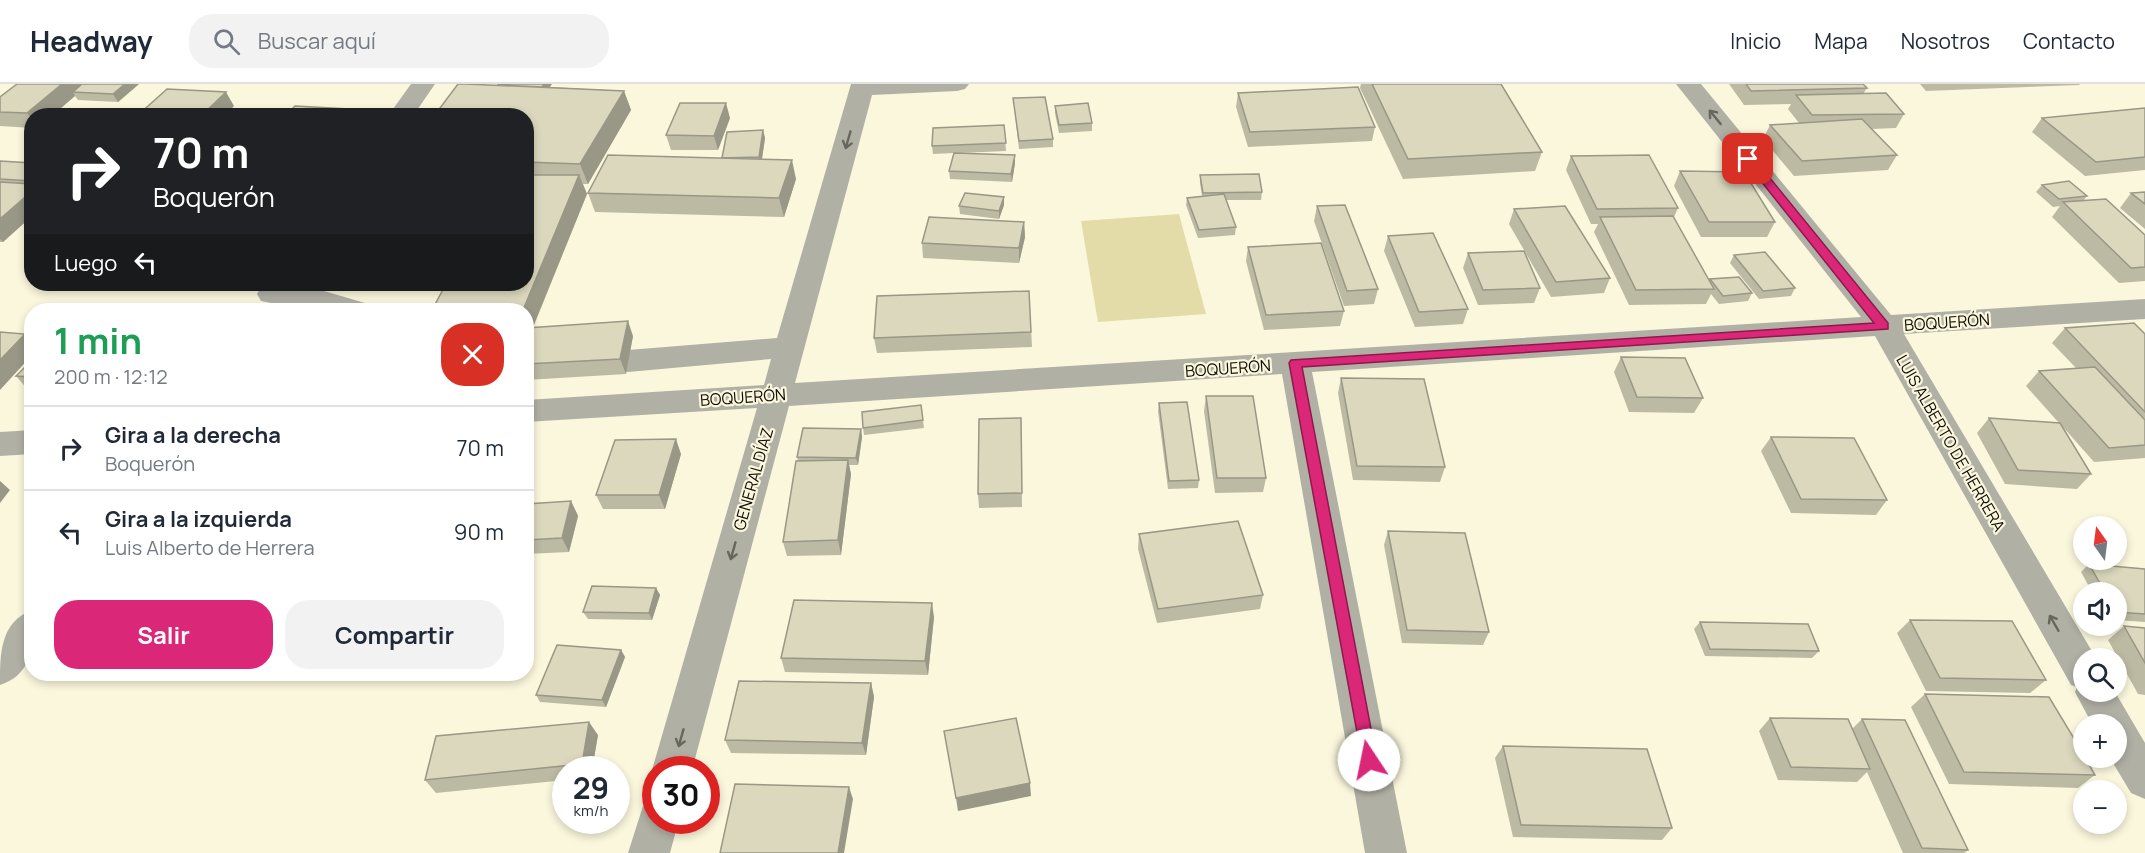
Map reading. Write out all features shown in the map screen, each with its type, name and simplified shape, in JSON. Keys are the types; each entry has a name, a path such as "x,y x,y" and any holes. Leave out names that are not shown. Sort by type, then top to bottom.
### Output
{"street":[{"path":"406,108 423,84"},
{"path":"863,86 957,84"},
{"name":"LUIS ALBERTO DE HERRERA","path":"1688,84 1884,326 2073,655"},
{"name":"GENERAL DÍAZ","path":"676,756 863,86"},
{"path":"269,296 307,295 333,303"},
{"name":"BOQUERÓN","path":"534,410 2145,309"},
{"path":"628,361 789,347"},
{"path":"669,402 676,357"},
{"path":"1295,363 1386,853"},
{"path":"0,444 24,442"},
{"path":"0,669 24,637"},
{"path":"2127,750 2145,780"},
{"path":"649,853 654,834"}],"shaded area":[{"path":"1179,214 1206,314 1098,322 1081,221"}],"building":[{"path":"17,84 62,84 33,108 24,108 24,113 0,112 0,97"},
{"path":"82,84 125,84 113,94 73,92"},
{"path":"458,84 624,91 580,164 534,162 534,108 440,108"},
{"path":"498,84 544,84 542,87"},
{"path":"1372,84 1501,84 1542,152 1408,159"},
{"path":"1746,84 1863,84 1867,88 1751,91"},
{"path":"1358,87 1375,127 1250,132 1238,93"},
{"path":"167,89 226,92 209,108 146,108"},
{"path":"1886,93 1904,114 1812,115 1796,95"},
{"path":"1045,97 1053,139 1019,141 1013,98"},
{"path":"680,103 726,103 714,136 666,135"},
{"path":"1088,103 1092,123 1059,125 1055,106"},
{"path":"295,106 330,108 293,108"},
{"path":"2145,108 2145,157 2096,162 2042,118"},
{"path":"1862,119 1897,155 1802,161 1770,125"},
{"path":"1004,125 1006,143 932,146 933,128"},
{"path":"763,130 759,157 722,158 727,132"},
{"path":"954,153 1015,155 1011,174 949,171"},
{"path":"608,155 792,160 779,198 588,193"},
{"path":"1649,155 1678,208 1597,209 1571,156"},
{"path":"0,161 24,162 24,180 0,179"},
{"path":"1680,171 1744,172 1775,222 1709,222"},
{"path":"1259,174 1262,192 1203,193 1200,175"},
{"path":"534,175 579,175 534,283"},
{"path":"2069,181 2087,196 2059,199 2042,185"},
{"path":"0,182 24,184 24,198 0,219"},
{"path":"2145,192 2145,204 2131,193"},
{"path":"965,193 1004,197 999,211 959,206"},
{"path":"1224,194 1236,227 1199,230 1187,198"},
{"path":"2106,199 2145,235 2145,267 2131,268 2063,202"},
{"path":"1345,205 1378,289 1347,291 1317,206"},
{"path":"1565,206 1610,278 1556,282 1514,209"},
{"path":"1673,216 1714,289 1636,290 1600,217"},
{"path":"929,217 1024,222 1019,248 922,243"},
{"path":"1433,233 1468,309 1419,312 1388,236"},
{"path":"1321,243 1344,311 1266,315 1248,247"},
{"path":"1524,251 1540,288 1483,290 1468,253"},
{"path":"1765,252 1795,288 1763,291 1734,255"},
{"path":"1739,277 1752,293 1723,296 1710,279"},
{"path":"442,291 531,291 526,303 436,303"},
{"path":"1029,291 1031,332 874,338 877,296"},
{"path":"628,321 620,359 534,364 534,327"},
{"path":"2134,323 2145,334 2145,412 2065,328"},
{"path":"0,332 24,334 24,335 0,360"},
{"path":"1621,357 1685,358 1703,398 1637,397"},
{"path":"2095,367 2145,420 2145,445 2109,448 2039,371"},
{"path":"24,368 24,376 16,376"},
{"path":"1341,378 1424,379 1445,467 1357,466"},
{"path":"1206,396 1253,396 1266,478 1217,478"},
{"path":"1187,402 1199,480 1169,481 1159,403"},
{"path":"921,405 923,420 863,428 862,412"},
{"path":"1021,418 1022,493 978,494 979,419"},
{"path":"1989,418 2060,423 2091,474 2018,470"},
{"path":"803,428 861,429 856,458 797,457"},
{"path":"1771,437 1854,438 1887,500 1801,499"},
{"path":"676,439 659,495 596,495 615,440"},
{"path":"848,460 838,540 783,542 796,461"},
{"path":"571,501 562,538 534,540 534,503"},
{"path":"1238,521 1263,595 1158,609 1139,534"},
{"path":"1388,531 1465,533 1489,632 1407,630"},
{"path":"2127,567 2145,569 2145,614 2127,613 2127,582 2099,582 2092,570 2127,570"},
{"path":"592,586 656,588 649,613 583,612"},
{"path":"794,600 932,603 925,661 781,658"},
{"path":"1910,620 2012,621 2046,680 1940,678"},
{"path":"1700,622 1808,624 1819,651 1710,649"},
{"path":"2127,626 2145,628 2145,663 2127,631"},
{"path":"557,645 621,650 602,700 536,695"},
{"path":"739,681 871,683 862,743 725,740"},
{"path":"1925,694 2049,697 2073,737 2073,768 2091,768 2095,775 1964,772"},
{"path":"1016,718 1030,783 956,798 944,731"},
{"path":"1770,718 1848,719 1870,769 1791,767"},
{"path":"1862,719 1905,720 1968,850 1922,848"},
{"path":"589,722 583,756 552,756 552,767 425,780 436,736"},
{"path":"1503,746 1647,749 1672,828 1521,825"},
{"path":"735,784 849,787 838,853 720,853"}],"route":[{"path":"1369,760 1295,363 1884,326 1748,159"}]}
